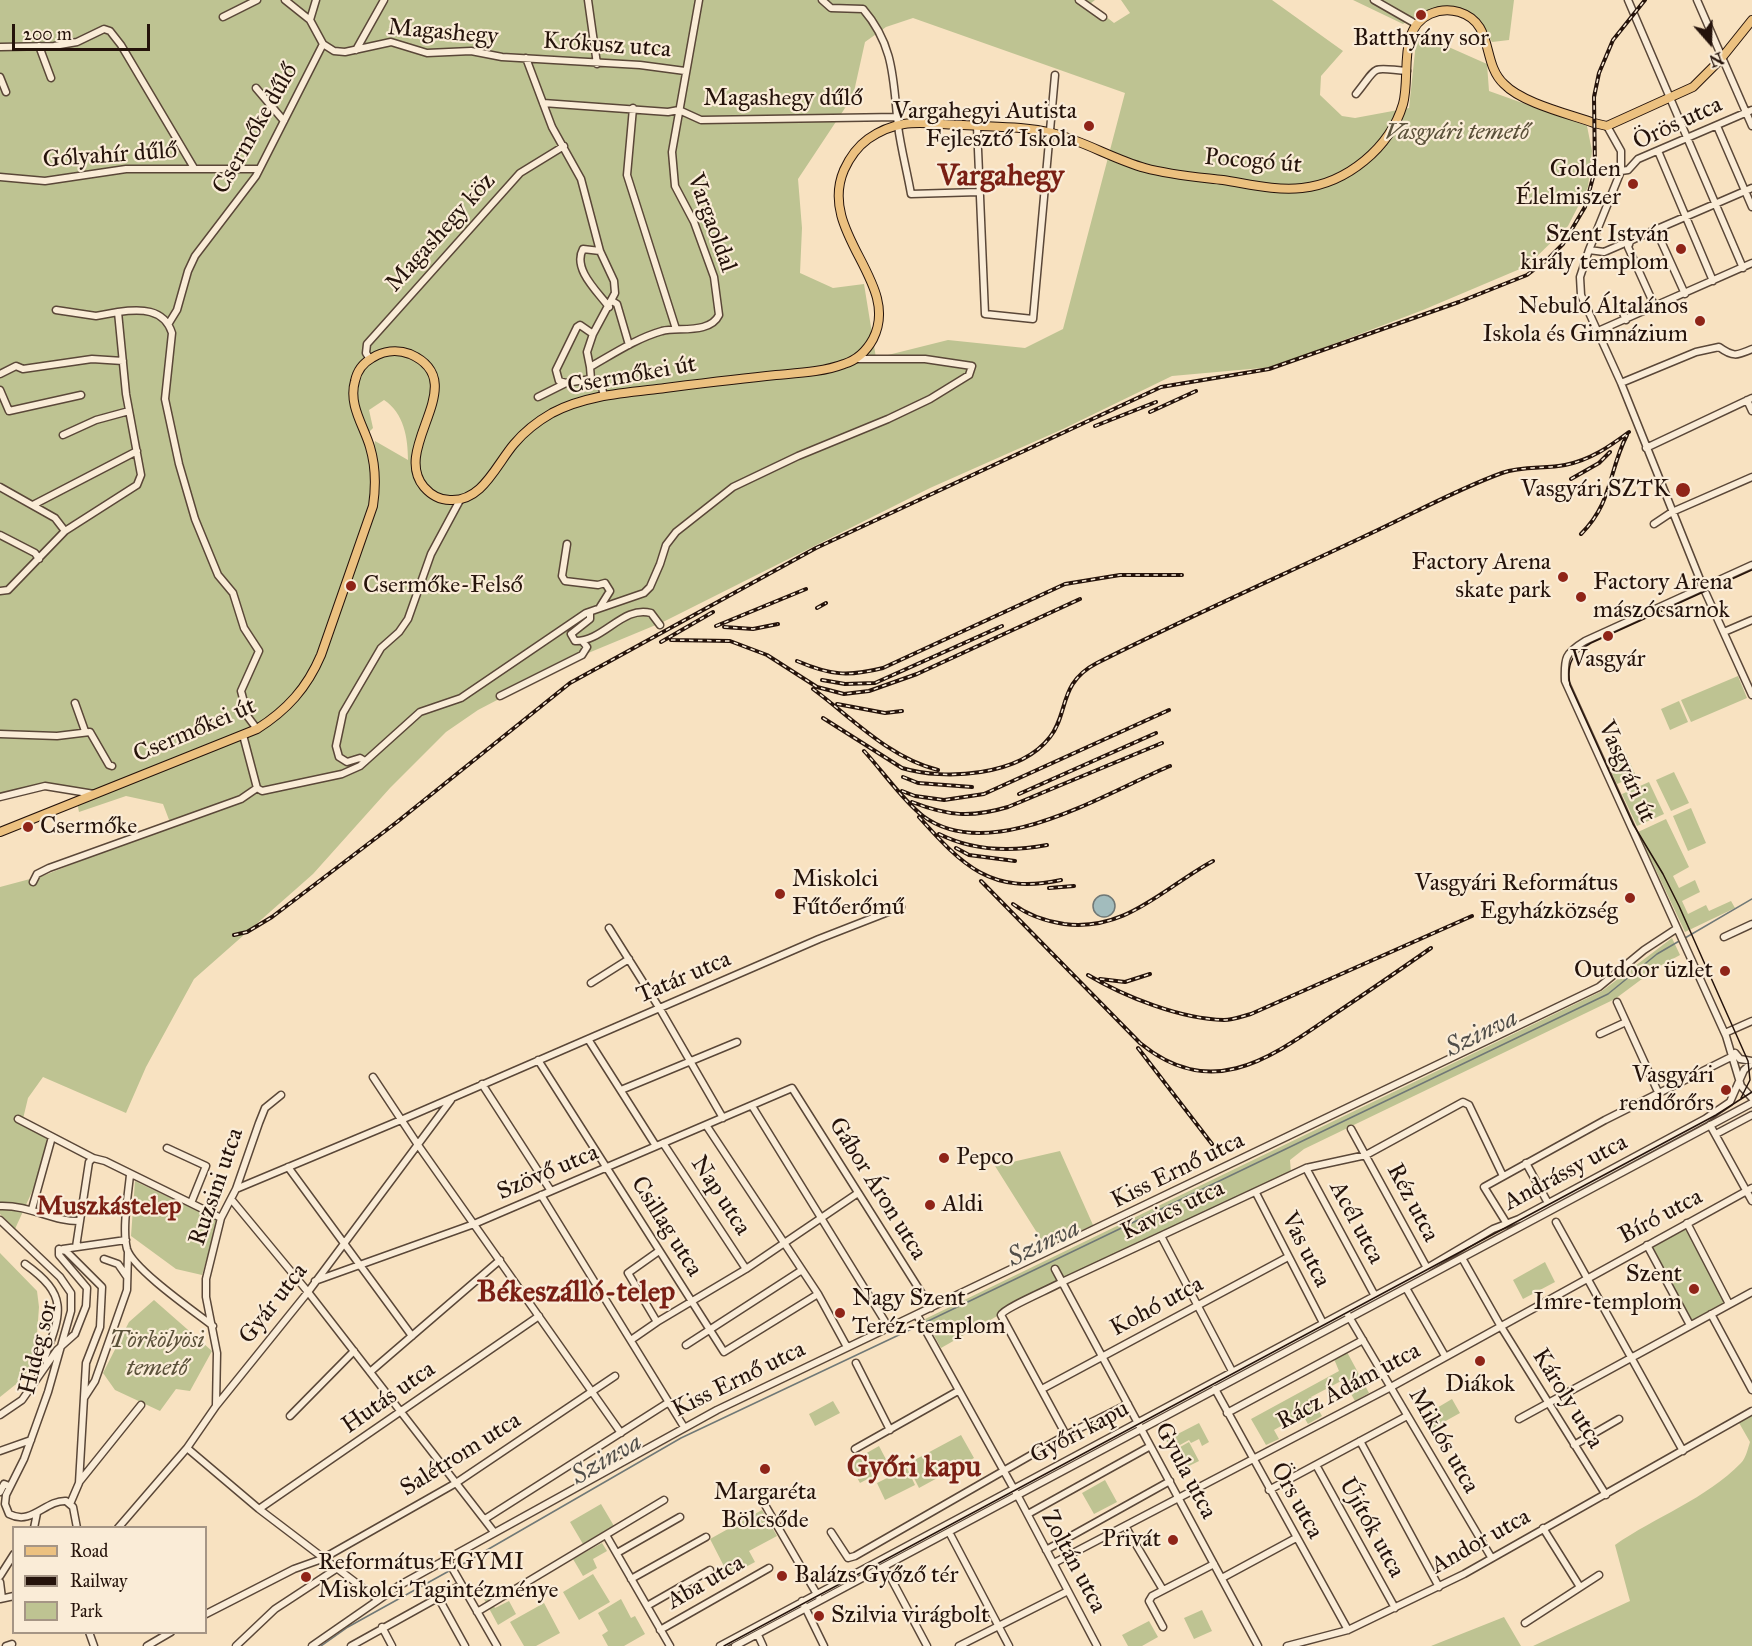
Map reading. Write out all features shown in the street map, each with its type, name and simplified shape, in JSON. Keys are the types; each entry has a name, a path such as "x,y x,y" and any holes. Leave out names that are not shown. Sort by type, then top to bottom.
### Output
{"main road":[{"path":"1416,24 1426,16 1441,10 1470,17 1482,29 1495,72 1506,87 1569,114 1607,126 1671,98 1701,81 1752,20"},
{"name":"Pocogó út","path":"1051,133 1128,163 1167,173 1277,188 1314,186 1352,171 1384,141 1400,111 1407,71 1409,40 1416,24"},
{"path":"855,359 872,342 880,318 875,292 841,217 838,188 845,167 857,149 898,121 1051,133"},
{"path":"370,359 390,351 403,352 415,357 430,373 435,393 416,449 415,469 421,483 433,495 446,500 460,500"},
{"name":"Csermőkei út","path":"0,832 257,729 292,703 311,677 369,520 374,499 375,471 370,444 353,397 356,377 370,359"},
{"name":"Csermőkei út","path":"460,500 480,489 515,442 543,418 569,405 604,396 801,372 838,366 855,359"}],"street":[{"path":"223,17 257,0"},
{"path":"285,0 310,20 323,44"},
{"path":"310,20 316,0"},
{"path":"356,50 384,0"},
{"path":"588,0 597,64"},
{"name":"Vargaoldal","path":"590,367 629,345 663,331 709,325 718,315 714,277 694,222 675,186 672,152 699,0"},
{"path":"822,0 831,8 863,9 878,30 893,66 898,121 911,194 979,192"},
{"path":"1079,0 1103,17"},
{"path":"1374,0 1416,24"},
{"path":"1628,0 1743,268"},
{"path":"1697,0 1722,58 1749,111 1752,126"},
{"path":"0,47 77,42 104,29 110,31 121,45 194,168"},
{"name":"Magashegy","path":"323,44 334,51 356,50 391,42 427,53 471,51 526,58"},
{"name":"Csermőke dűlő","path":"169,323 177,310 188,271 195,256 246,192 323,44"},
{"path":"39,46 51,78"},
{"path":"526,58 552,128 581,179 600,251 614,281 615,293 592,334 587,352 591,379 602,388 604,396"},
{"name":"Krókusz utca","path":"526,58 640,65 685,71"},
{"path":"1356,94 1372,71 1382,67 1407,71"},
{"path":"977,126 985,314 1033,319 1055,75"},
{"path":"0,78 6,92"},
{"path":"256,88 284,121"},
{"name":"Magashegy dűlő","path":"543,103 668,112 679,110 701,120 898,121"},
{"path":"633,108 627,175 676,329"},
{"name":"Örös utca","path":"1621,171 1628,170 1638,159 1749,111"},
{"path":"1607,126 1621,151 1621,171 1589,250 1579,285 1584,305 1621,383 1703,587 1752,695"},
{"path":"1717,126 1752,207"},
{"name":"Magashegy köz","path":"370,359 366,354 367,344 520,173 564,146"},
{"path":"1658,151 1713,281"},
{"name":"Gólyahír dűlő","path":"0,177 45,181 112,170 259,169"},
{"path":"1589,250 1604,252 1752,188"},
{"path":"1656,230 1684,294"},
{"path":"1630,242 1628,247 1655,307"},
{"path":"600,251 583,249 580,254 582,268 610,304"},
{"path":"1598,332 1752,263"},
{"path":"610,304 617,304 629,345"},
{"path":"1620,306 1626,320"},
{"path":"56,310 96,316 118,312 147,311 162,315 169,323 172,333 165,399 179,464 195,519 218,575 233,593 244,628 259,651 241,691 248,717 257,729"},
{"path":"1,593 39,559 65,531 136,485 141,475 129,411 118,312"},
{"path":"566,383 559,381 556,370 577,327 584,326 592,334"},
{"path":"1621,383 1696,352 1719,347 1729,356 1735,356 1752,349"},
{"path":"0,374 16,366 23,369 92,359 123,361"},
{"path":"243,735 257,788 262,791 342,774 360,766 420,712 461,698 586,613 644,593 650,587 657,572 666,545 676,532 733,487 930,399 969,375 972,366 925,359 855,359"},
{"path":"538,397 566,383 591,379"},
{"path":"0,390 9,411 81,395"},
{"path":"1646,448 1750,399 1752,411"},
{"path":"63,435 96,420 129,411"},
{"path":"33,505 136,451"},
{"path":"1654,524 1672,512 1752,477"},
{"path":"0,487 55,518 65,531"},
{"path":"364,761 360,758 347,762 339,757 336,746 343,713 381,648 399,632 408,620 431,554 460,500"},
{"path":"0,535 35,553 39,559"},
{"path":"567,544 562,576 565,581 573,583 606,583 609,591 600,607"},
{"name":"Vasgyári út","path":"1752,565 1585,641 1569,650 1564,663 1565,681 1729,1042 1743,1090 1752,1098"},
{"path":"586,613 590,613 590,618 571,634 575,641 583,642 635,613 651,613 660,625"},
{"path":"1724,632 1752,620"},
{"path":"500,696 582,655 587,646 583,642"},
{"path":"1743,675 1752,672"},
{"path":"75,703 84,731"},
{"path":"0,734 57,736 90,732 96,738 109,765 112,766"},
{"path":"0,797 45,786 95,795"},
{"path":"33,882 37,874 49,868 241,799 257,788"},
{"name":"Tatár utca","path":"236,1189 819,939 901,907"},
{"path":"1724,937 1752,924"},
{"path":"609,928 660,1009 723,1118"},
{"name":"Kiss Ernő utca","path":"312,1646 376,1599 448,1562 494,1532 684,1427 847,1347 918,1318 931,1308 1599,987 1644,950 1676,929"},
{"path":"591,983 629,959"},
{"path":"1617,1002 1658,1092"},
{"path":"1725,1033 1752,1021"},
{"path":"1600,1034 1626,1022"},
{"name":"Nap utca","path":"588,1039 656,1146"},
{"path":"621,1090 737,1042"},
{"name":"Vasgyári út","path":"1729,1042 1740,1059 1752,1062"},
{"path":"1507,1224 1484,1187 1658,1092 1733,1056"},
{"name":"Csillag utca","path":"538,1060 724,1352 818,1294"},
{"name":"Andrássy utca","path":"1456,1250 1720,1110 1735,1095 1744,1070 1752,1062"},
{"path":"373,1077 418,1145 621,1432"},
{"path":"482,1084 551,1191"},
{"name":"Gábor Áron utca","path":"792,1088 931,1308"},
{"name":"Szövő utca","path":"315,1281 474,1224 792,1088"},
{"name":"Ruzsini utca","path":"220,1396 217,1353 206,1297 206,1279 221,1218 236,1189 265,1108 280,1095"},
{"name":"Gyár utca","path":"119,1526 186,1448 216,1406 220,1396 308,1292 452,1098"},
{"name":"Kavics utca","path":"1042,1389 1001,1315 1006,1308 1034,1298 1062,1282 1306,1168 1366,1155 1466,1102 1503,1176"},
{"name":"Andrássy utca","path":"1462,1258 1713,1128 1752,1103"},
{"path":"752,1106 889,1328"},
{"path":"1752,1115 1713,1128 1749,1190 1752,1201"},
{"path":"18,1119 93,1158 105,1161 221,1218"},
{"path":"706,1125 818,1294 847,1347"},
{"name":"Réz utca","path":"1351,1129 1427,1268"},
{"path":"32,1209 52,1137"},
{"name":"Nap utca","path":"663,1143 746,1269"},
{"path":"167,1148 206,1166 191,1203"},
{"path":"76,1247 89,1162 93,1158"},
{"path":"1526,1163 1548,1203"},
{"path":"288,1167 412,1336"},
{"name":"Acél utca","path":"1306,1168 1375,1296"},
{"path":"84,1399 95,1381 127,1290 126,1240 130,1175"},
{"name":"Bíró utca","path":"1587,1278 1749,1190"},
{"path":"631,1340 785,1244 792,1236 858,1193"},
{"name":"Vas utca","path":"1256,1193 1323,1323"},
{"path":"542,1195 684,1427"},
{"path":"231,1199 308,1292 494,1532"},
{"path":"0,1206 32,1209 71,1222 80,1221"},
{"name":"Hideg sor","path":"0,1220 60,1277 71,1293 71,1311 62,1348 31,1440 9,1486"},
{"path":"1556,1222 1683,1451"},
{"path":"1688,1223 1729,1304"},
{"path":"1161,1236 1232,1371"},
{"path":"59,1250 126,1240"},
{"path":"1647,1245 1690,1325"},
{"path":"0,1415 22,1400 47,1363 75,1334 86,1306 87,1288 59,1255 59,1250"},
{"path":"59,1250 66,1251 102,1287 100,1327 86,1363 79,1483"},
{"name":"Győri kapu","path":"720,1646 816,1593 1142,1430 1348,1314 1456,1250"},
{"path":"128,1251 141,1267 213,1326"},
{"path":"657,1322 628,1273 659,1251"},
{"name":"Kohó utca","path":"1042,1389 1288,1257"},
{"name":"Győri kapu","path":"735,1646 949,1532 1138,1421 1323,1323 1406,1288 1462,1258"},
{"name":"Károly utca","path":"1462,1258 1500,1325 1606,1495"},
{"path":"104,1259 118,1264 128,1278"},
{"path":"370,1372 500,1260"},
{"path":"25,1264 48,1282 58,1304 52,1337 45,1357 47,1363"},
{"name":"Gyula utca","path":"1055,1269 1258,1646"},
{"path":"686,1346 802,1270"},
{"name":"Rácz Ádám utca","path":"1054,1563 1390,1387 1587,1278"},
{"path":"1406,1288 1445,1356"},
{"path":"1519,1419 1752,1292"},
{"name":"Miklós utca","path":"1348,1314 1491,1557"},
{"path":"1711,1314 1752,1390"},
{"name":"Hutás utca","path":"259,1509 539,1316"},
{"name":"Zoltán utca","path":"918,1318 1016,1492 1097,1646"},
{"path":"1227,1413 1363,1340"},
{"path":"290,1416 354,1351"},
{"path":"856,1363 890,1430"},
{"name":"Salétrom utca","path":"207,1613 294,1569 322,1559 456,1483 615,1376"},
{"path":"1042,1389 1066,1435"},
{"name":"Örs utca","path":"1215,1389 1252,1460 1348,1630"},
{"path":"855,1449 958,1391"},
{"path":"485,1519 669,1402"},
{"name":"Győri kapu","path":"831,1532 848,1558 1066,1435 1128,1404"},
{"path":"77,1526 70,1503 79,1483 141,1405"},
{"name":"Andor utca","path":"1287,1646 1348,1630 1439,1587 1752,1411"},
{"path":"1269,1490 1407,1416"},
{"path":"1574,1445 1619,1419"},
{"path":"0,1451 31,1440"},
{"path":"1360,1441 1439,1587"},
{"path":"186,1448 259,1509 376,1599"},
{"name":"Győri kapu","path":"1028,1514 1147,1448"},
{"name":"Újítók utca","path":"1316,1465 1395,1608"},
{"path":"1046,1550 1170,1481"},
{"path":"0,1491 4,1484 9,1486 5,1504 9,1514 19,1518 37,1513 58,1501 70,1503"},
{"path":"477,1612 664,1500"},
{"path":"765,1505 821,1601"},
{"path":"34,1526 37,1513"},
{"path":"617,1553 680,1517"},
{"path":"1125,1526 1163,1590"},
{"path":"1543,1528 1580,1587"},
{"path":"949,1532 1009,1646"},
{"name":"Aba utca","path":"606,1535 670,1646"},
{"name":"Aba utca","path":"631,1579 706,1537"},
{"path":"1222,1578 1296,1538"},
{"path":"0,1576 12,1557"},
{"path":"448,1562 497,1646"},
{"path":"1163,1628 1149,1601 1163,1590 1214,1564"},
{"path":"885,1567 927,1646"},
{"name":"Aba utca","path":"660,1630 769,1568"},
{"path":"236,1646 275,1609 336,1569"},
{"name":"Aba utca","path":"647,1606 710,1570"},
{"path":"1525,1623 1599,1575"},
{"path":"0,1582 1,1599"},
{"path":"351,1646 461,1585"},
{"path":"363,1588 365,1607"},
{"path":"960,1646 1068,1592"},
{"path":"438,1598 465,1646"},
{"path":"802,1601 824,1646"},
{"path":"382,1627 392,1646"},
{"path":"147,1646 168,1634"},
{"path":"758,1635 763,1646"}],"green space":[{"name":"Vasgyári temető","path":"0,0 1095,0 1090,4 1114,23 1130,13 1121,0 1272,0 1343,51 1321,76 1320,95 1342,116 1355,118 1409,108 1417,33 1487,64 1489,91 1587,126 1592,151 1588,187 1568,226 1527,266 1423,310 1273,367 1172,376 1063,429 930,488 663,622 581,656 478,710 446,732 390,788 313,874 194,979 146,1067 126,1113 43,1077 28,1098 22,1123 55,1141 15,1229 0,1214 0,887 45,875 171,825 163,804 126,796 79,812 77,802 94,795 34,787 0,793","holes":["913,18 1125,93 1063,329 1025,348 948,340 876,358 864,284 833,288 800,273 802,228 798,179 853,96 865,42 886,27","384,400 391,405 404,427 408,460 375,441 373,453 366,435 373,428 369,410"]},
{"path":"1353,0 1514,0 1509,40 1492,42 1481,21 1473,14 1463,10 1432,10 1403,24"},
{"path":"1738,676 1747,698 1691,722 1681,700"},
{"path":"1679,701 1688,722 1670,730 1661,709"},
{"path":"1626,754 1636,776 1617,784 1607,762"},
{"path":"1674,772 1689,803 1671,811 1656,780"},
{"path":"1649,782 1664,814 1637,826 1622,794"},
{"path":"1691,808 1706,843 1688,851 1673,816"},
{"path":"1666,819 1689,867 1673,876 1679,888 1695,880 1700,892 1682,901 1688,914 1706,905 1709,911 1731,901 1735,908 1685,932 1638,832"},
{"path":"1672,938 1680,955 1658,967 1615,999 1304,1149 1290,1160 1291,1173 999,1315 941,1348 925,1319 1602,991"},
{"path":"1060,1151 1093,1225 1046,1247 995,1166"},
{"path":"135,1181 218,1221 202,1275 176,1269 131,1236"},
{"path":"1686,1220 1726,1303 1686,1325 1644,1243"},
{"path":"0,1253 37,1291 39,1307 35,1361 20,1381 0,1397"},
{"path":"1545,1262 1555,1282 1523,1299 1513,1280"},
{"name":"Törkölyösi temető","path":"154,1300 212,1351 190,1391 176,1389 160,1411 115,1390 103,1373 129,1322"},
{"path":"1347,1352 1369,1393 1355,1401 1343,1380 1311,1397 1322,1416 1308,1424 1302,1414 1274,1430 1279,1439 1266,1445 1251,1419 1339,1371 1334,1359"},
{"path":"1452,1399 1460,1413 1433,1428 1425,1415"},
{"path":"833,1401 840,1413 815,1426 809,1414"},
{"path":"1752,1414 1752,1646 1533,1646 1630,1601 1615,1545 1712,1487 1741,1463 1746,1456 1750,1442 1738,1421"},
{"path":"1199,1423 1209,1442 1202,1446 1199,1439 1191,1443 1189,1440 1171,1450 1166,1440"},
{"path":"961,1435 974,1458 919,1488 907,1464"},
{"path":"1189,1442 1199,1461 1183,1469 1173,1451"},
{"path":"879,1446 890,1467 860,1483 849,1463"},
{"path":"907,1468 915,1485 885,1500 877,1483"},
{"path":"1105,1480 1117,1502 1094,1514 1082,1493"},
{"path":"601,1504 614,1526 583,1544 570,1522"},
{"path":"762,1510 777,1536 749,1551 755,1562 729,1576 710,1539"},
{"path":"602,1543 607,1551 593,1559 597,1568 583,1576 573,1559"},
{"path":"593,1574 610,1602 579,1620 563,1592"},
{"path":"482,1586 495,1608 509,1601 516,1614 498,1625 478,1588"},
{"path":"621,1599 631,1618 635,1616 645,1634 624,1646 608,1646 602,1635 608,1631 598,1613"},
{"path":"544,1603 560,1633 536,1646 524,1646 510,1622"},
{"path":"1202,1610 1212,1631 1194,1639 1184,1618"},
{"path":"1504,1617 1521,1646 1431,1646"},
{"path":"1149,1621 1158,1637 1142,1646 1128,1646 1122,1635"}],"water":[{"path":"1104,895 1112,898 1115,906 1112,914 1104,917 1096,914 1093,906 1096,898"}],"waterway":[{"name":"Szinva","path":"1685,938 1752,899"},
{"name":"Szinva","path":"924,1323 1608,994 1657,954 1681,940"},
{"name":"Szinva","path":"454,1569 681,1438 920,1325"},
{"name":"Szinva","path":"321,1646 348,1627 449,1571"}],"tram line":[{"path":"1741,1098 1750,1080 1748,1061 1679,906 1633,824 1570,685 1569,671 1575,655 1591,643 1752,570"},
{"path":"724,1646 1716,1115 1752,1092"}],"railway":[{"path":"234,935 247,932 272,917 397,822 570,683 816,548 1161,387 1269,369 1459,302 1527,275 1563,244 1585,207 1595,170 1594,97 1599,73 1613,40 1645,0"},
{"path":"1150,412 1196,391"},
{"path":"1095,426 1156,402"},
{"path":"823,718 902,768 919,772 960,774 1001,767 1037,750 1050,737 1056,728 1070,689 1085,671 1097,663 1467,487 1510,471 1557,466 1583,460 1607,448 1629,432"},
{"path":"1581,534 1605,498 1627,435"},
{"path":"1571,479 1599,463 1610,452"},
{"path":"797,661 829,672 870,671 883,668 1065,584 1120,575 1182,575"},
{"path":"716,626 806,589"},
{"path":"671,640 730,641 767,655 817,687 844,694 869,691 917,674 1080,599"},
{"path":"817,608 826,603"},
{"path":"661,642 713,612"},
{"path":"724,627 753,629 778,624"},
{"path":"822,680 845,684 875,683 1002,626"},
{"path":"813,689 871,736 903,756 938,770"},
{"path":"837,704 885,713 902,711"},
{"path":"902,791 915,796 944,800 984,794 1169,710"},
{"path":"1019,794 1156,733"},
{"path":"912,802 948,813 971,814 995,811 1162,743"},
{"path":"864,751 900,794 923,816 950,829 981,833 1013,829 1047,820 1170,766"},
{"path":"903,777 918,783 972,787"},
{"path":"919,817 950,850 980,872 997,880 1037,884 1061,880"},
{"path":"939,834 978,847 1019,849 1047,845"},
{"path":"956,848 969,855 1015,861"},
{"path":"1013,904 1031,915 1057,923 1086,925 1106,921 1143,906 1213,861"},
{"path":"981,881 1140,1043 1166,1061 1192,1070 1216,1071 1240,1067 1263,1058 1310,1031 1431,948"},
{"path":"1049,888 1074,886"},
{"path":"1088,975 1136,999 1172,1011 1207,1019 1231,1019 1251,1014 1472,916"},
{"path":"1100,979 1125,982 1150,974"},
{"path":"1138,1048 1212,1144"}],"place":[{"name":"Batthyány sor","path":"1421,15"},
{"name":"Vargahegyi Autista Fejlesztő Iskola","path":"1089,126"},
{"name":"Golden Élelmiszer","path":"1633,184"},
{"name":"Szent István király templom","path":"1681,249"},
{"name":"Nebuló Általános Iskola és Gimnázium","path":"1700,321"},
{"name":"Vasgyári SZTK","path":"1683,490"},
{"name":"Factory Arena skate park","path":"1563,577"},
{"name":"Csermőke-Felső","path":"351,586"},
{"name":"Factory Arena mászócsarnok","path":"1581,597"},
{"name":"Vasgyár","path":"1608,636"},
{"name":"Csermőke","path":"28,827"},
{"name":"Miskolci Fűtőerőmű","path":"780,894"},
{"name":"Vasgyári Református Egyházközség","path":"1630,898"},
{"name":"Outdoor üzlet","path":"1725,971"},
{"name":"Vasgyári rendőrőrs","path":"1726,1090"},
{"name":"Pepco","path":"944,1158"},
{"name":"Aldi","path":"930,1205"},
{"name":"Szent Imre-templom","path":"1694,1289"},
{"name":"Nagy Szent Teréz-templom","path":"840,1313"},
{"name":"Diákok","path":"1480,1361"},
{"name":"Margaréta Bölcsőde","path":"765,1469"},
{"name":"Privát","path":"1173,1540"},
{"name":"Balázs Győző tér","path":"782,1576"},
{"name":"Református EGYMI Miskolci Tagintézménye","path":"306,1577"},
{"name":"Szilvia virágbolt","path":"819,1616"}],"district":[{"name":"Vargahegy","path":"1001,178"},
{"name":"Muszkástelep","path":"109,1208"},
{"name":"Békeszálló-telep","path":"576,1294"},
{"name":"Győri kapu","path":"914,1469"}]}
